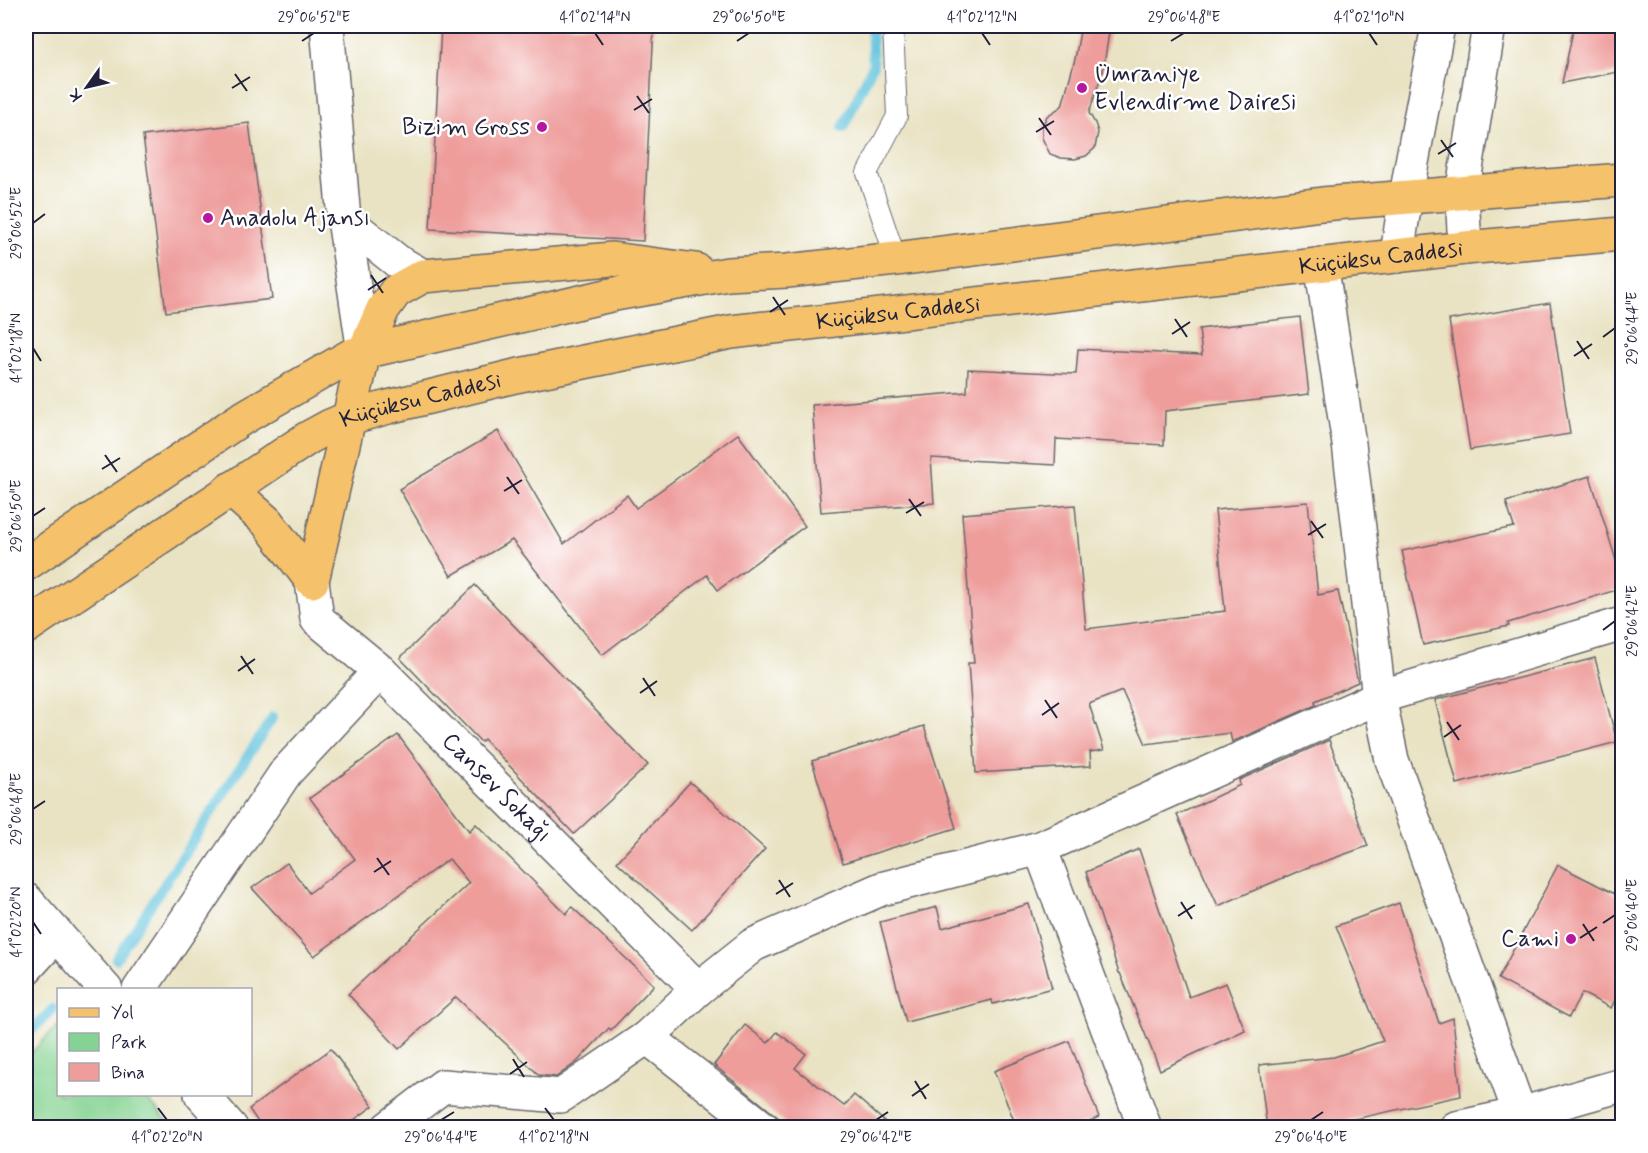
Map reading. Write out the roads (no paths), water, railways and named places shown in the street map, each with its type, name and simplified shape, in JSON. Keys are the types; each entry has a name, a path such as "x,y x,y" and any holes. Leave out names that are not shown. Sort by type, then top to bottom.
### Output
{"main road":[{"path":"26,564 241,419 352,355 364,352 615,294 728,274 896,259 1322,204 1623,180"},
{"name":"Küçüksu Caddesi","path":"26,627 308,438 349,418 388,406 515,376 731,332 1465,248 1623,234"},
{"path":"312,581 364,352 383,309 396,291 423,276 612,259 728,274"},
{"path":"364,352 388,406"},
{"path":"230,489 267,522 312,581"}],"street":[{"path":"327,26 344,219 364,352"},
{"path":"1397,256 1404,198 1438,26"},
{"path":"1465,248 1462,194 1489,26"},
{"path":"344,219 397,261 423,276"},
{"path":"1321,264 1349,444 1379,697 1392,760 1522,1121"},
{"name":"Cansev Sokağı","path":"312,581 317,619 380,671 698,989"},
{"path":"388,1128 443,1086 561,1096 647,1036 698,989 753,945 880,889 1040,848 1379,697 1621,632"},
{"path":"141,988 286,772 380,671"},
{"path":"1040,848 1145,1128"},
{"path":"26,900 104,988"},
{"path":"26,968 57,934"},
{"path":"647,1036 763,1128"},
{"path":"1456,1128 1522,1121 1623,1085"},
{"path":"202,1096 231,1128"}],"lane":[{"path":"893,26 897,116 867,172 896,259"}],"waterway":[{"path":"843,128 873,65 871,26"},
{"path":"116,959 273,717"},
{"path":"26,1036 53,1009"}],"place":[{"name":"Ümraniye Evlendirme Dairesi","path":"1082,88"},
{"name":"Bizim Gross","path":"542,127"},
{"name":"Anadolu Ajansı","path":"208,218"},
{"name":"Cami","path":"1571,939"}]}
